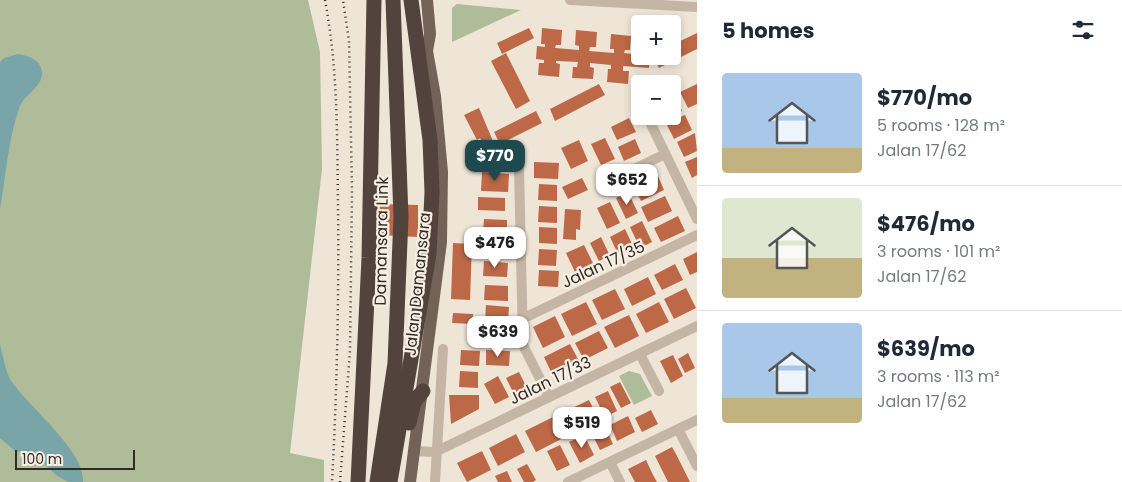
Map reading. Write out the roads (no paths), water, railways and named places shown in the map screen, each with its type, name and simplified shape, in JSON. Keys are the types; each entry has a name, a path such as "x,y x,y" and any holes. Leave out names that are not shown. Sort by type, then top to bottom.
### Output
{"highway":[{"name":"Damansara Link","path":"358,482 369,258 374,0"},
{"name":"Damansara Link","path":"377,482 395,363 401,217 393,0"},
{"path":"390,482 429,254 432,192 430,140 411,0"},
{"path":"425,1 423,33 427,51"},
{"path":"398,482 414,402 423,391"}],"main road":[{"name":"Jalan Damansara","path":"410,482 423,391 425,348 441,242 442,172 435,96 427,51"}],"street":[{"path":"570,0 697,7"},
{"path":"651,125 697,220"},
{"path":"604,184 665,154"},
{"path":"519,168 523,344 549,397"},
{"name":"Jalan 17/35","path":"522,319 697,235"},
{"name":"Jalan 17/33","path":"414,451 435,452 697,326"},
{"path":"435,482 435,452 443,349"},
{"path":"640,354 659,391"},
{"path":"568,482 697,420"},
{"path":"678,429 697,466"},
{"path":"610,462 620,482"}],"water":[{"path":"18,54 36,61 41,67 42,76 37,86 22,102 16,118 0,209 0,62 4,58"},
{"path":"0,345 10,379 75,456 81,470 83,482 68,482 56,475 41,461 14,450 0,438"}],"railway":[{"path":"325,0 335,77 337,152 338,309 332,482"},
{"path":"340,482 350,351 352,191 349,41 343,0"}]}
